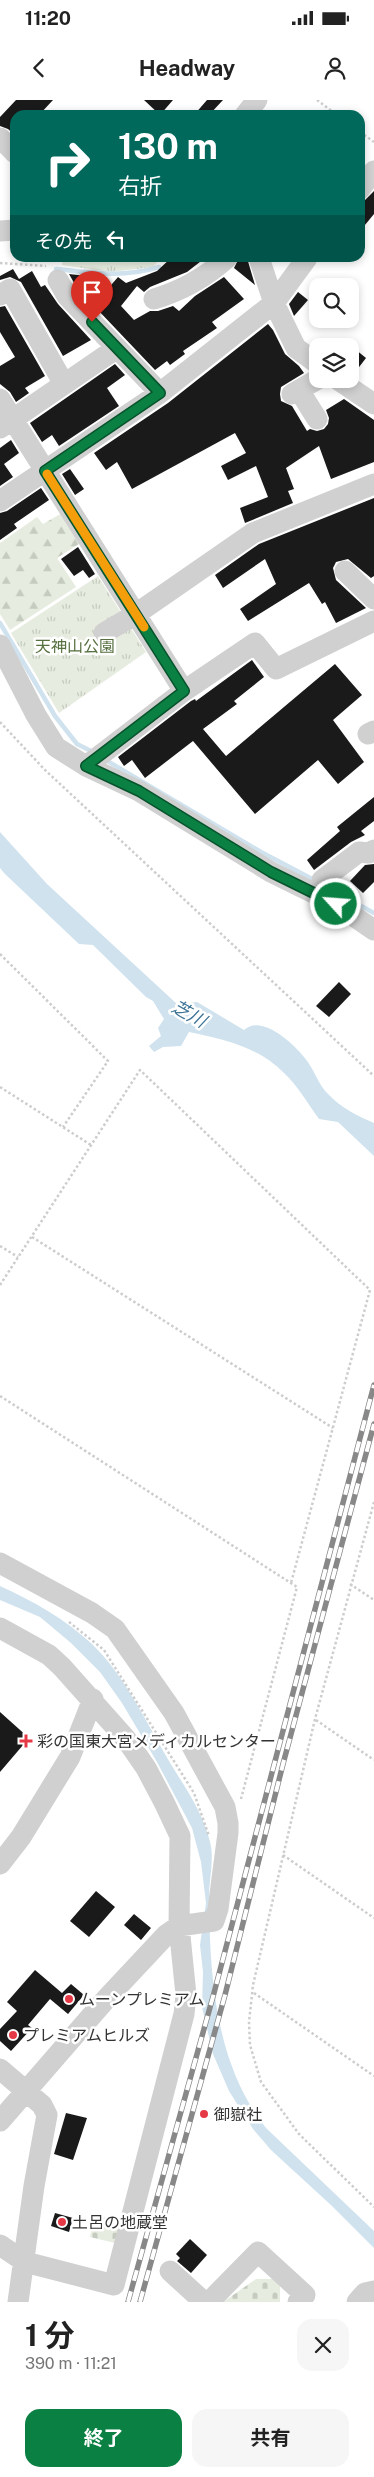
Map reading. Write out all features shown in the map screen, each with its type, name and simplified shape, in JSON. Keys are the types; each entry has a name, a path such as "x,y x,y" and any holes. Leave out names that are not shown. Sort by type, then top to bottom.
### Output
{"street":[{"path":"249,110 257,100"},
{"path":"0,138 10,147"},
{"path":"365,183 374,171"},
{"path":"154,299 174,293 213,271 223,262"},
{"path":"260,262 274,302 296,348 309,357"},
{"path":"0,501 160,393 274,302 304,262"},
{"path":"55,273 67,296 160,393"},
{"path":"0,295 10,290 64,384"},
{"path":"6,424 117,348"},
{"path":"309,384 295,392 317,419"},
{"path":"350,388 374,404"},
{"path":"0,399 6,424 45,471 184,691"},
{"path":"104,632 136,614 253,534 374,484"},
{"path":"345,571 374,598"},
{"path":"86,766 184,691 255,643 276,669 374,621"},
{"path":"0,645 36,715 56,747 86,766 139,791 271,872 373,926"},
{"path":"322,898 322,880 359,852 369,853 374,850"},
{"path":"0,1563 92,1613 115,1629 174,1713 225,1807 228,1823 218,1909 214,1921 183,1926 166,1935 107,1998 0,2120"},
{"path":"0,1628 49,1655 92,1699 126,1739 146,1768 180,1836 186,1995 184,2014 114,2285 25,2262 0,2245"},
{"path":"0,1864 21,1836 70,1757 92,1699"},
{"path":"0,2068 42,2105 47,2115 34,2186 18,2302"},
{"path":"209,2302 258,2252 305,2294 298,2302"},
{"path":"170,2271 204,2302"},
{"path":"357,2302 365,2293 374,2291"}],"path":[{"path":"317,100 331,110"},
{"path":"0,263 55,273"},
{"path":"0,722 45,770 374,1076"},
{"path":"0,954 108,1061 63,1127"},
{"path":"0,1286 140,1070 370,1290 291,1583"},
{"path":"0,1087 91,1145"},
{"path":"32,1236 333,1428"},
{"path":"0,1246 18,1257"},
{"path":"0,1396 297,1587 242,1796 228,1823"},
{"path":"374,1502 350,1584 315,1719 253,1992 249,2022 250,2045 261,2082 299,2134 374,2207"},
{"path":"350,1584 374,1600"},
{"path":"63,1619 104,1650 194,1793 208,1833 224,1861"},
{"path":"315,1719 374,1760"},
{"path":"283,1855 374,1918"},
{"path":"253,1992 374,2076"}],"green space":[{"path":"62,262 157,262 153,267 111,272 62,265"},
{"path":"62,513 82,542 57,558 76,587 10,630 0,614 0,543 37,517 43,524"},
{"name":"天神山公園","path":"98,576 146,652 59,713 11,633"},
{"path":"95,2215 120,2221 115,2243 90,2237"},
{"path":"256,2279 280,2279 280,2302 223,2302"}],"water":[{"name":"芝川","path":"0,832 47,884 177,1004 197,1002 244,1030 251,1026 259,1025 276,1032 292,1044 307,1061 329,1095 350,1111 374,1123 374,1156 338,1122 319,1119 289,1078 274,1064 252,1050 227,1041 189,1032 181,1046 163,1047 154,1052 149,1046 161,1036 158,1028 164,1019 153,1001 146,997 93,945 79,944 5,874 0,868"},
{"path":"0,1586 36,1604 60,1619 82,1635 104,1657 125,1685 192,1800 203,1820 210,1842 212,1864 209,1902 214,1991 226,2049 236,2077 249,2103 266,2128 374,2231 374,2248 271,2150 253,2129 229,2091 213,2054 202,2007 203,1972 200,1945 206,1903 201,1862 192,1828 157,1762 122,1703 100,1672 71,1643 40,1617 0,1600"}],"building":[{"path":"16,100 53,100 44,110 10,110 10,131 0,126 0,117"},
{"path":"144,100 173,100 164,110 155,110"},
{"path":"207,100 223,100 214,110 198,110"},
{"path":"374,191 374,214 365,225 365,200"},
{"path":"167,262 200,262 187,272 150,287 144,292 137,286 121,306 134,320 150,311 158,311 173,306 179,311 195,296 224,277 244,299 212,322 217,328 183,351 185,354 170,365 167,361 155,370 77,288 69,274 95,277 106,291 118,277 126,283 157,271"},
{"path":"237,262 248,262 255,285 234,268"},
{"path":"13,269 19,279 32,271 41,287 45,285 58,304 91,340 63,356 21,282 10,277 0,280 0,276"},
{"path":"298,292 308,300 294,316 289,304"},
{"path":"5,306 45,376 25,388 29,393 16,402 10,392 0,384 0,366 15,357 0,332 0,307"},
{"path":"268,324 285,354 304,373 281,387 281,401 292,406 307,431 310,429 317,431 324,429 328,424 329,418 326,410 344,399 374,420 374,462 331,479 319,446 286,468 294,489 288,491 293,503 245,523 240,508 268,497 256,466 228,480 221,466 246,453 235,433 132,489 117,462 106,470 94,453 168,403"},
{"path":"359,352 366,358 359,367"},
{"path":"115,364 125,375 107,388 119,406 59,446 52,435 42,442 30,423"},
{"path":"11,440 19,453 4,464 13,477 0,486 0,448"},
{"path":"70,469 84,489 75,495 62,474"},
{"path":"41,488 49,500 14,524 17,528 0,540 0,513 7,511"},
{"path":"374,498 374,576 371,578 348,559 336,562 333,568 336,580 366,608 336,623 325,602 322,604 309,583 248,621 240,609 276,584 265,559 223,588 215,575 259,544"},
{"path":"78,547 95,574 89,578 83,570 74,576 61,559"},
{"path":"252,660 264,677 234,701 237,704 203,729 226,756 335,664 362,695 333,720 364,762 338,784 318,760 255,814 193,741 145,778 132,760 124,766 118,757 191,701 195,699 196,701"},
{"path":"374,797 374,821 361,831 365,835 351,842 314,870 307,860 340,831 337,827"},
{"path":"374,864 374,882 363,893 350,881 365,865"},
{"path":"339,982 351,994 329,1017 316,1006"},
{"path":"0,1712 29,1738 0,1772"},
{"path":"96,1891 115,1907 89,1937 70,1921"},
{"path":"134,1914 151,1928 141,1940 124,1925"},
{"path":"35,1970 62,1993 71,1984 84,1995 68,2014 50,1999 28,2025 32,2028 11,2051 0,2041 0,2029 17,2011 7,2002"},
{"path":"66,2113 87,2118 73,2160 54,2154"},
{"name":"土呂の地蔵堂","path":"55,2213 73,2218 69,2232 51,2226"},
{"path":"190,2239 207,2255 191,2273 177,2261 180,2258 176,2254"}],"waterway":[{"path":"56,269 120,274 159,267"},
{"path":"0,623 55,716 77,744 93,752"},
{"path":"104,759 261,852 316,881"},
{"path":"327,887 374,913"}],"railway":[{"path":"128,2302 214,1993 374,1385"},
{"path":"140,2302 225,1995 283,1764 374,1424"}],"slow traffic":[{"path":"47,474 144,627"}],"place":[{"name":"彩の国東大宮メディカルセンター","path":"26,1741"},
{"name":"ムーンプレミアム","path":"69,1999"},
{"name":"プレミアムヒルズ","path":"13,2035"},
{"name":"御嶽社","path":"204,2114"},
{"name":"土呂の地蔵堂","path":"62,2222"}],"route":[{"path":"92,322 160,393 45,471 184,691 86,766 139,791 271,872 336,904"}]}
